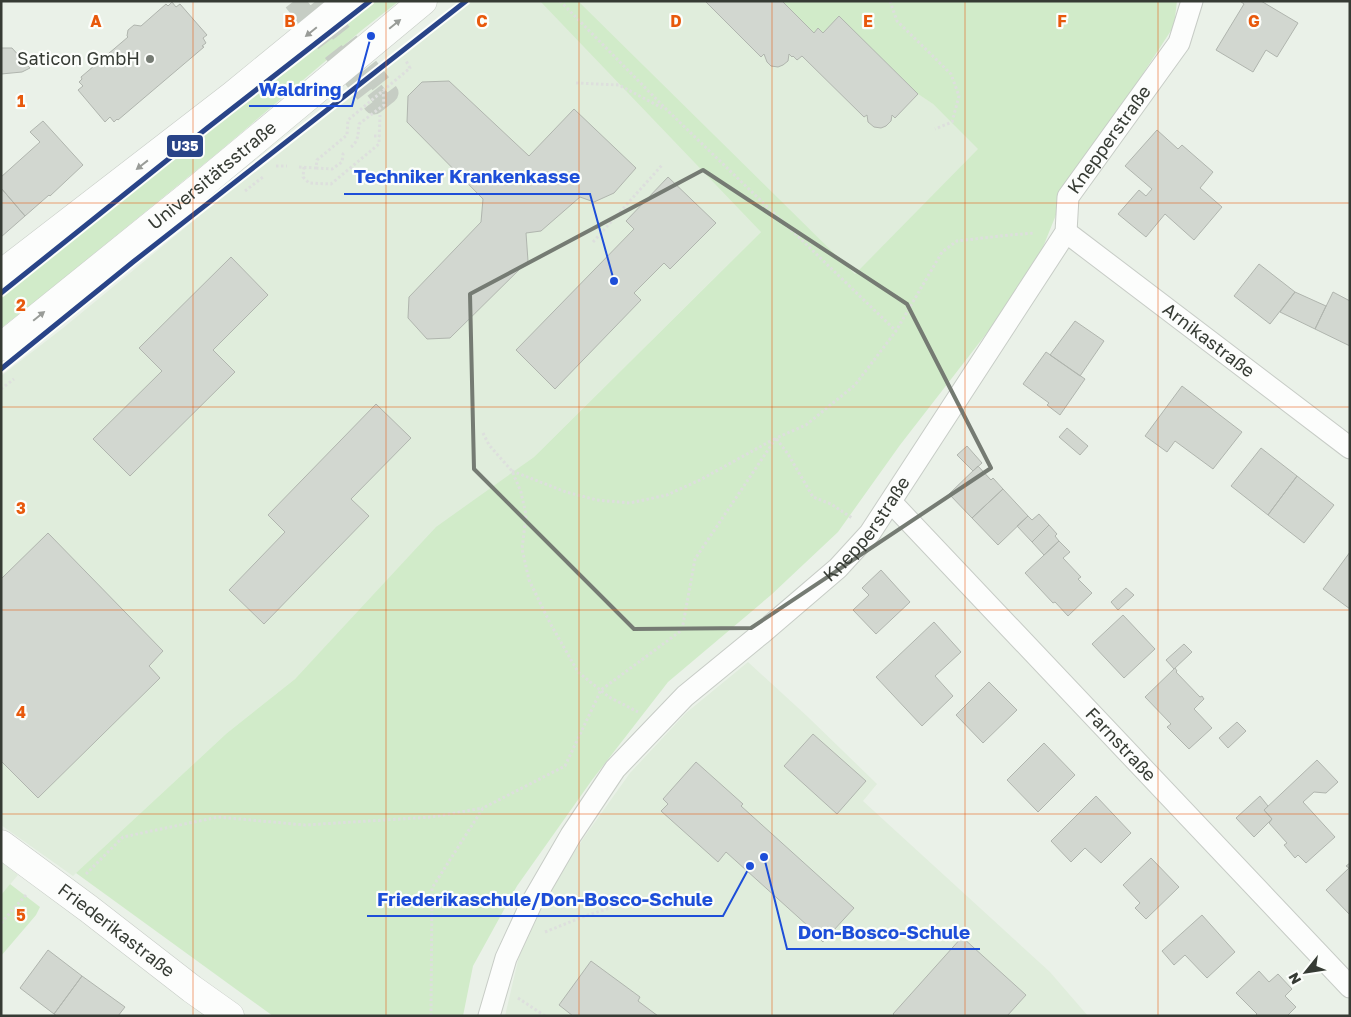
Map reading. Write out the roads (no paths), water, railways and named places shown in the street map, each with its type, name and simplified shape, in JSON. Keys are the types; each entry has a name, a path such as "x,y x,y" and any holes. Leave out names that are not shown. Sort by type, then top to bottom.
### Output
{"main road":[{"path":"1,274 233,95 348,1"},
{"name":"Universitätsstraße","path":"1,347 198,188 423,1"},
{"name":"Friederikastraße","path":"1,844 230,1016"}],"street":[{"name":"Knepperstraße","path":"489,1016 506,958 531,904 571,835 615,769 685,696 838,568 870,533 1066,232 1068,197 1179,43 1192,1"},
{"name":"Arnikastraße","path":"1066,232 1350,448"},
{"name":"Farnstraße","path":"891,502 1350,987"}],"tunnel":[{"path":"294,1 374,104 388,93 316,1"}],"place":[{"name":"Waldring","path":"371,36"},
{"name":"Saticon GmbH","path":"150,59"},
{"name":"Techniker Krankenkasse","path":"614,281"},
{"name":"Don-Bosco-Schule","path":"764,857"},
{"name":"Friederikaschule/Don-Bosco-Schule","path":"750,866"}]}
